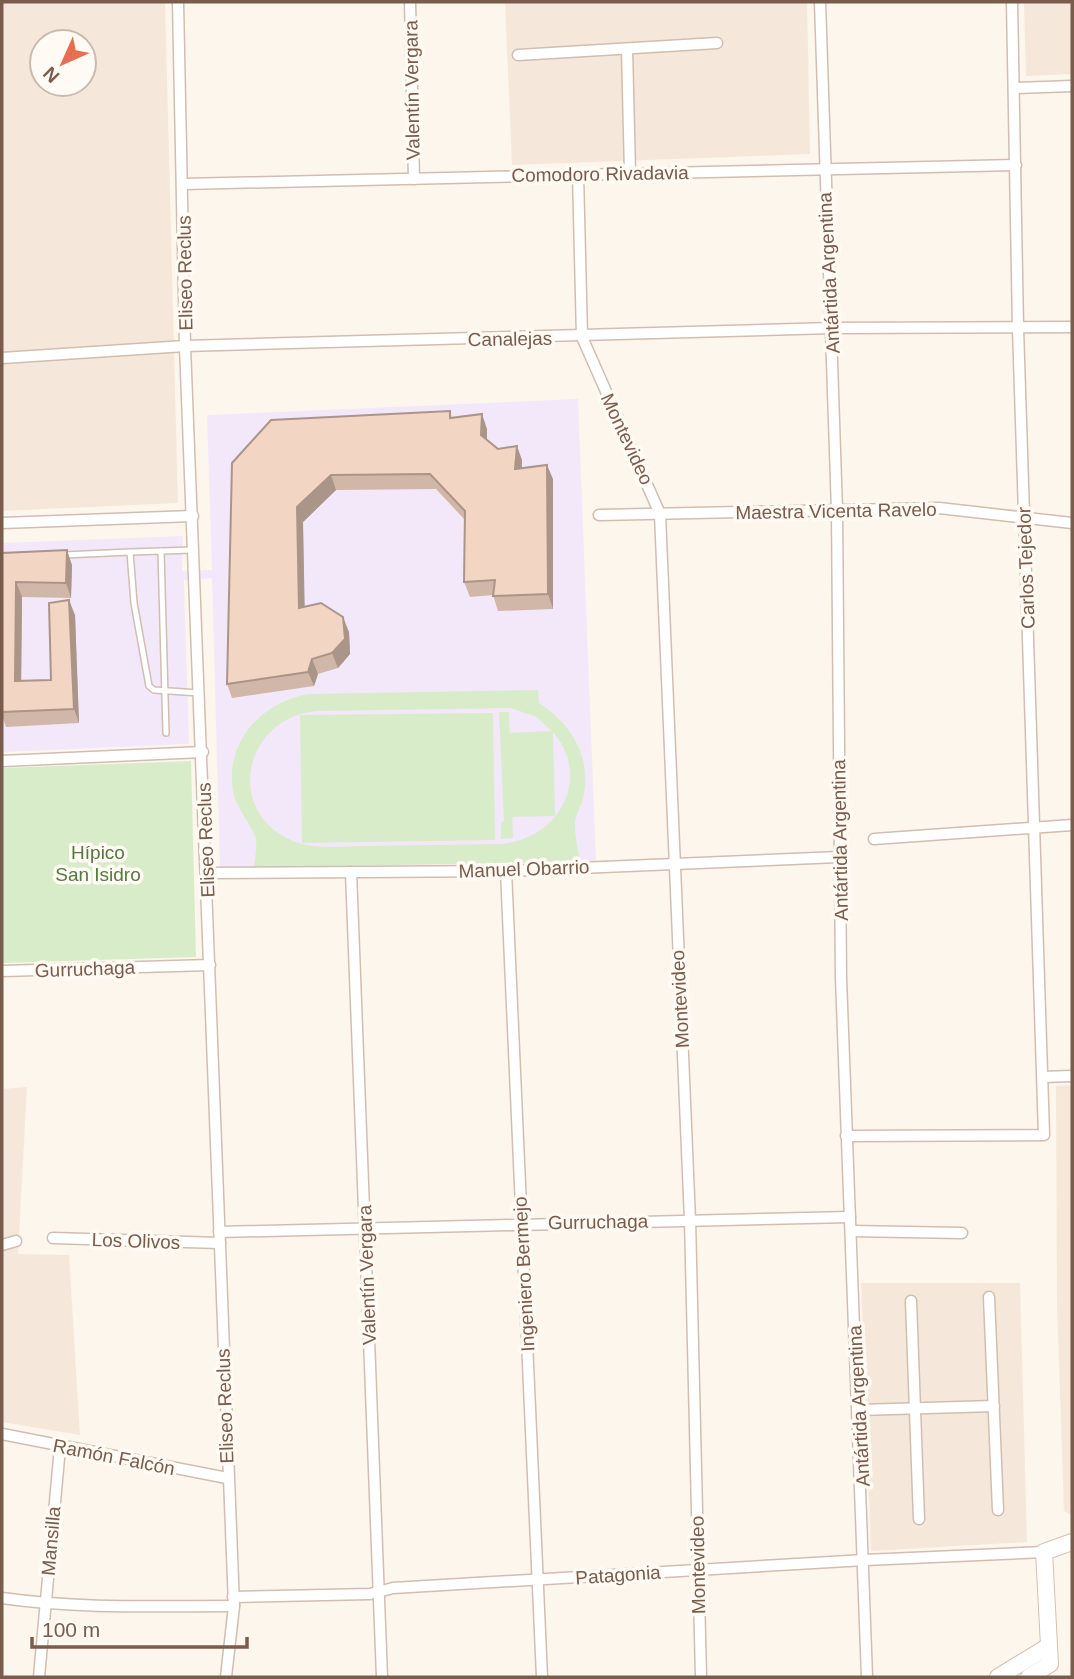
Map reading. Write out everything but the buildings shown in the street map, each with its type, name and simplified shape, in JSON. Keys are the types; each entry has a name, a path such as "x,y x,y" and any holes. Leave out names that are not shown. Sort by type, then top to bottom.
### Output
{"main road":[{"path":"1029,1677 1050,1664 1044,1552 1072,1542"},
{"path":"998,1677 1049,1646"}],"street":[{"name":"Eliseo Reclus","path":"178,2 184,184 185,346 208,873 227,1478 234,1601 226,1677"},
{"name":"Valentín Vergara","path":"410,2 414,178"},
{"name":"Antártida Argentina","path":"820,2 838,511 839,858 846,1136 865,1559 867,1677"},
{"name":"Carlos Tejedor","path":"846,1136 1044,1135 1018,328 1016,88 1012,2"},
{"path":"518,55 717,43"},
{"path":"627,48 630,173"},
{"path":"1016,88 1072,86"},
{"name":"Comodoro Rivadavia","path":"184,184 1016,165"},
{"path":"578,174 582,337"},
{"path":"1018,328 1072,327"},
{"name":"Canalejas","path":"2,358 185,346 832,328 1018,328"},
{"name":"Montevideo","path":"582,337 660,514 690,1220 701,1677"},
{"name":"Maestra Vicenta Ravelo","path":"599,515 939,508 1072,523"},
{"path":"2,523 193,516"},
{"path":"2,761 203,752"},
{"path":"874,839 1072,825"},
{"name":"Manuel Obarrio","path":"208,873 506,871 839,858"},
{"name":"Ingeniero Bermejo","path":"506,871 540,1579 542,1677"},
{"name":"Valentín Vergara","path":"351,872 382,1677"},
{"name":"Gurruchaga","path":"2,971 210,965"},
{"path":"1043,1077 1072,1076"},
{"name":"Gurruchaga","path":"219,1238 365,1228 850,1217"},
{"path":"851,1231 962,1233"},
{"name":"Los Olivos","path":"52,1238 219,1238"},
{"path":"2,1245 16,1241"},
{"path":"989,1297 999,1510"},
{"path":"911,1301 919,1518"},
{"path":"859,1410 994,1406"},
{"name":"Ramón Falcón","path":"2,1434 227,1478"},
{"name":"Mansilla","path":"39,1677 60,1447"},
{"name":"Patagonia","path":"2,1598 46,1604 234,1601 393,1588 865,1559 1044,1552"}],"lane":[{"path":"53,555 194,550"},
{"path":"160,551 166,733"},
{"path":"130,552 146,678 154,690 201,694"}],"shaded area":[{"path":"2,2 165,2 178,503 2,511"},
{"path":"505,2 807,2 810,154 512,165"},
{"path":"1024,2 1072,2 1072,74 1026,76"},
{"path":"578,399 596,862 220,868 212,578 184,580 189,744 2,752 2,543 183,536 182,571 212,570 207,415"},
{"path":"1072,1085 1071,1515 1064,1511 1057,1304 1056,1086"},
{"path":"27,1087 18,1254 69,1255 80,1435 2,1422 2,1089"},
{"path":"861,1283 1020,1283 1027,1542 871,1551"}],"green space":[{"path":"538,690 539,703 569,730 581,753 584,794 575,824 580,862 254,867 255,835 233,791 235,756 250,727 275,706 308,694","holes":["510,708 535,716 552,731 509,733 511,817 555,816 538,831 521,840 500,844 310,846 293,841 271,827 257,809 251,789 251,767 259,747 273,730 292,717 317,711","553,732 565,750 570,769 569,787 555,816"]},
{"path":"499,712 509,712 513,838 501,839 501,822 504,821"},
{"path":"493,713 495,840 302,843 300,715"},
{"name":"Hípico San Isidro","path":"191,761 196,957 2,963 2,768"}]}
